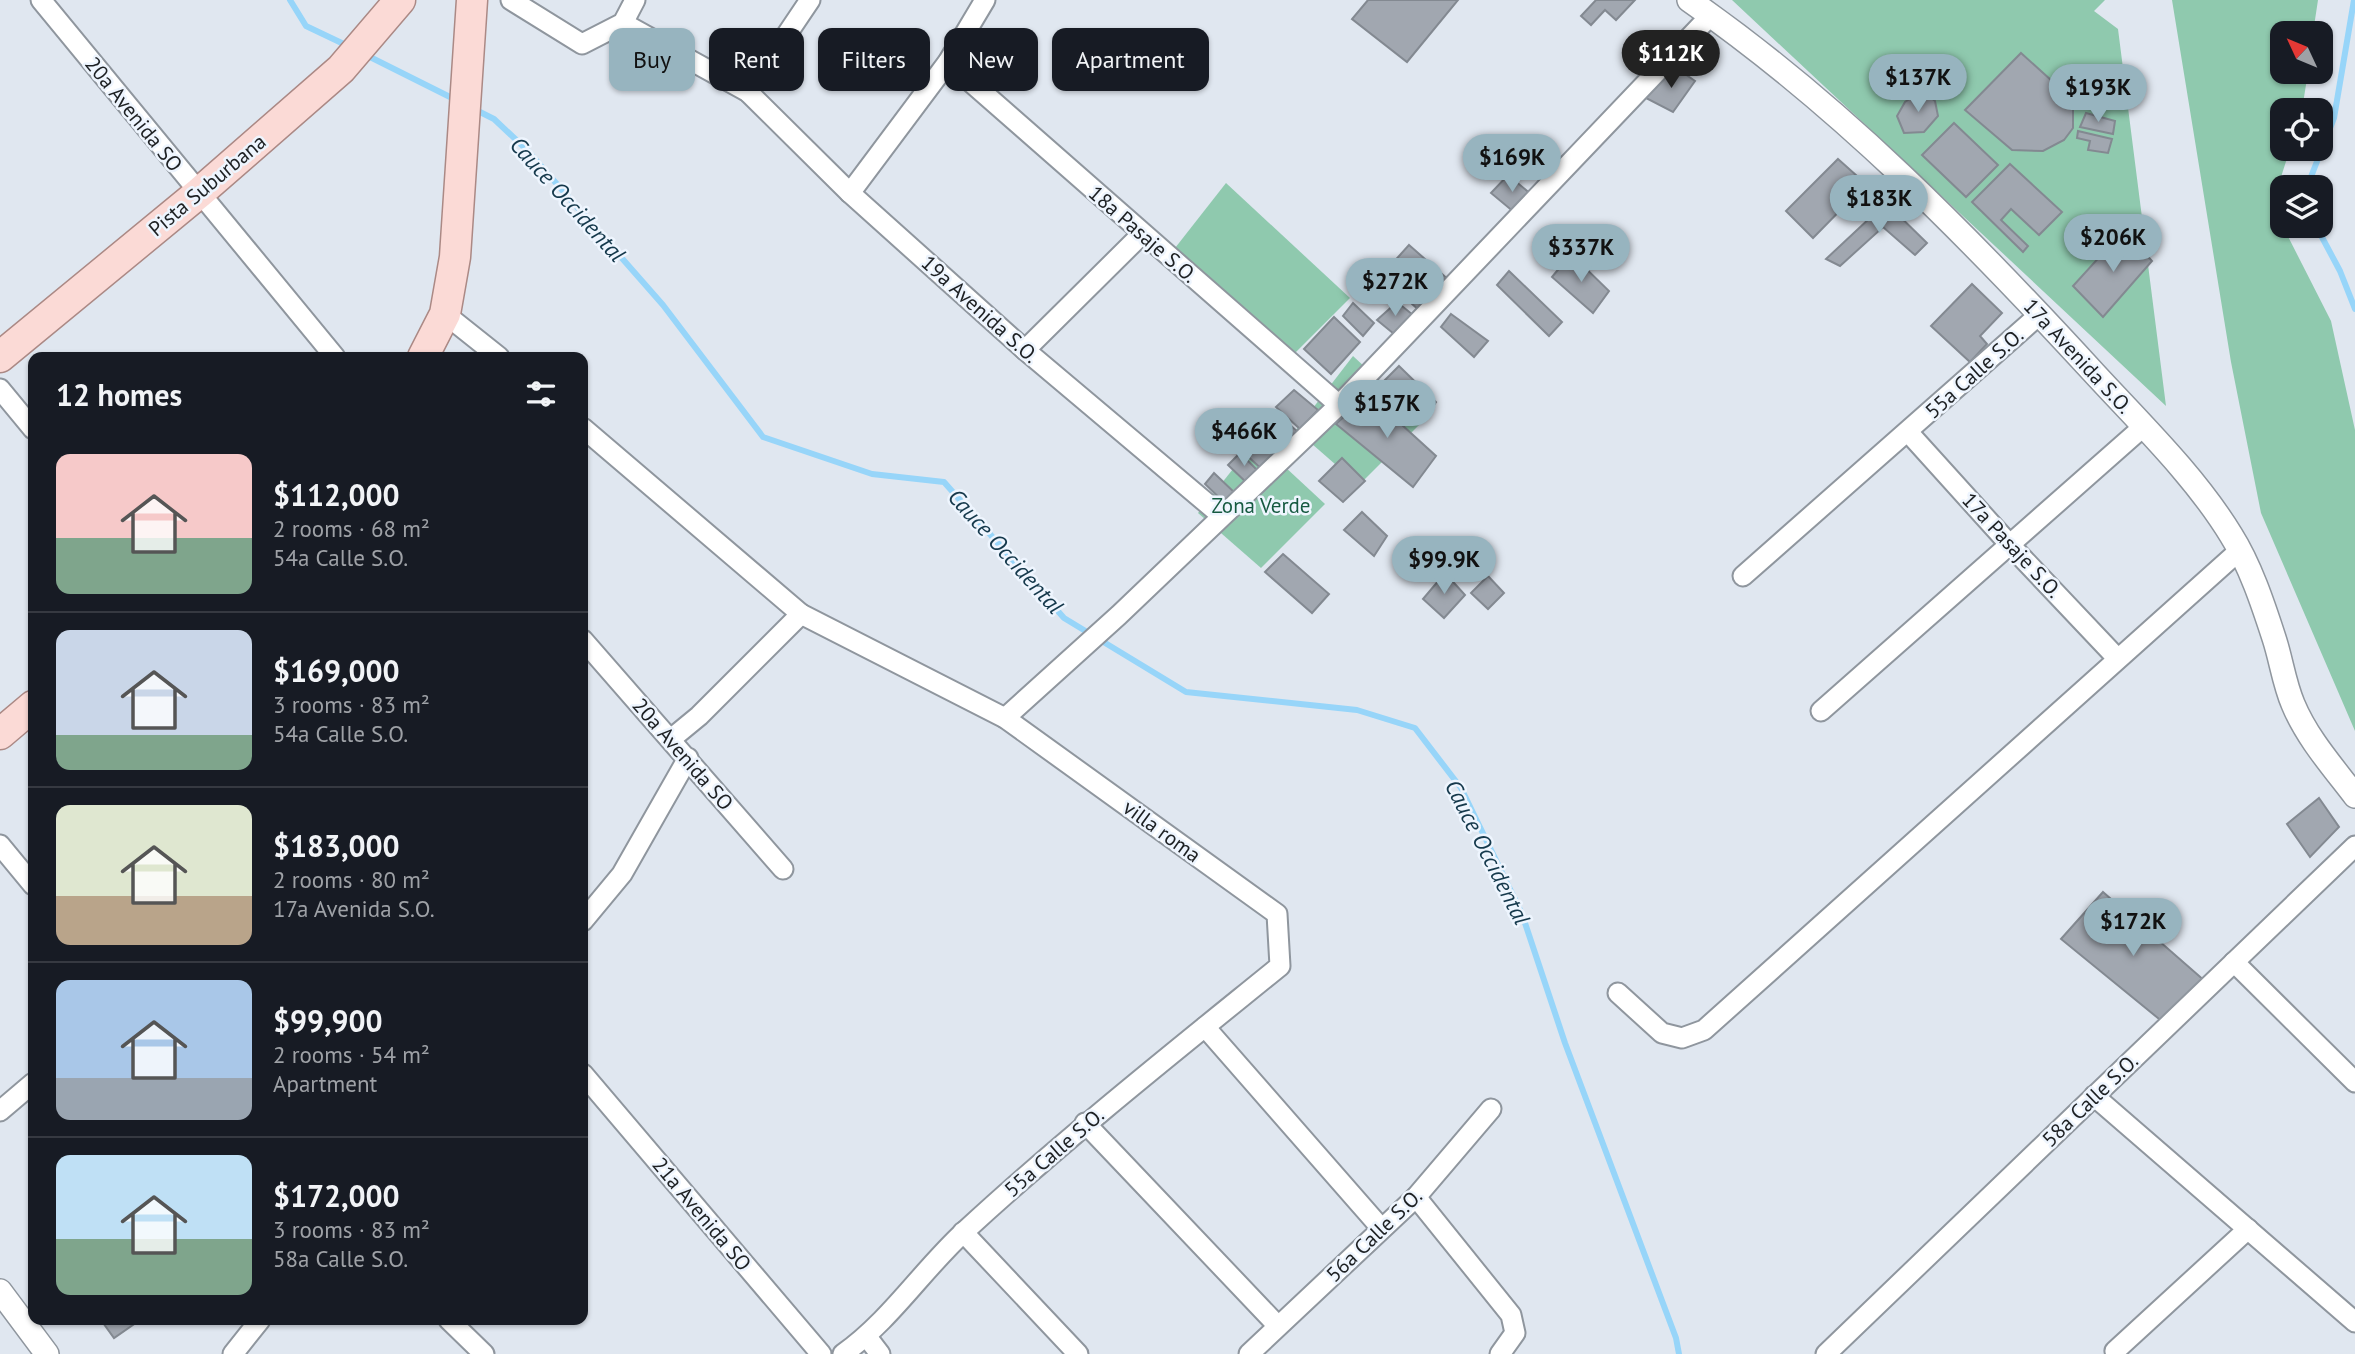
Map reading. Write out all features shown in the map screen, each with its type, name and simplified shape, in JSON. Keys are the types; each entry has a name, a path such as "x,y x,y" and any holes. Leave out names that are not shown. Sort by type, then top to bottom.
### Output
{"main road":[{"path":"426,352 445,314 455,257 472,0"},
{"name":"Pista Suburbana","path":"0,357 199,193 341,69 398,5"},
{"path":"0,734 28,710"}],"street":[{"name":"20a Avenida SO","path":"41,0 331,352"},
{"path":"511,0 582,44 623,23 635,0"},
{"path":"748,92 810,0"},
{"path":"968,28 985,0"},
{"name":"17a Avenida S.O.","path":"1689,0 1844,121 1942,214 2143,427 2219,516 2240,550 2275,639 2293,706 2317,747 2355,796"},
{"path":"1005,718 1119,615 1339,405 1711,15"},
{"name":"19a Avenida S.O.","path":"623,23 748,92 850,193 1025,350 1222,516"},
{"path":"850,193 944,67"},
{"name":"18a Pasaje S.O.","path":"981,91 1339,405"},
{"path":"1025,350 1142,234"},
{"path":"445,314 493,352"},
{"name":"55a Calle S.O.","path":"1743,576 2039,314"},
{"path":"0,389 28,423"},
{"path":"1821,711 2143,427"},
{"name":"villa roma","path":"588,432 801,614 1005,718 1277,914 1280,966"},
{"name":"17a Pasaje S.O.","path":"1908,432 2011,546 2117,657"},
{"path":"1618,993 1662,1033 1682,1038 1704,1030 2117,657 2240,550"},
{"path":"671,739 699,716 801,614"},
{"name":"20a Avenida SO","path":"588,646 783,869"},
{"path":"588,915 622,874 688,758"},
{"path":"0,845 28,879"},
{"name":"58a Calle S.O.","path":"1826,1354 2355,846"},
{"path":"2234,962 2355,1082"},
{"name":"55a Calle S.O.","path":"843,1354 867,1337 963,1232 1085,1123 1280,966"},
{"path":"1205,1027 1381,1228"},
{"name":"21a Avenida SO","path":"588,1080 821,1354"},
{"path":"0,1111 28,1087"},
{"path":"2094,1096 2355,1322"},
{"name":"56a Calle S.O.","path":"1250,1354 1416,1197 1491,1109"},
{"path":"1085,1123 1278,1326"},
{"path":"1416,1197 1511,1315 1515,1333 1500,1354"},
{"path":"2116,1354 2115,1351 2248,1230"},
{"path":"963,1232 1078,1354"},
{"path":"0,1292 47,1354"},
{"path":"233,1354 256,1325"},
{"path":"454,1325 484,1354"},
{"path":"867,1337 880,1354"}],"green space":[{"path":"1732,0 2105,0 2094,11 2118,29 2166,406"},
{"path":"2172,0 2318,0 2315,21 2270,21 2270,84 2306,84 2304,98 2270,98 2270,161 2286,161 2282,175 2270,175 2270,238 2289,238 2331,321 2355,430 2355,731 2261,513 2231,362"},
{"path":"1226,183 1350,298 1286,362 1168,257"},
{"name":"Zona Verde","path":"1353,356 1423,421 1359,485 1296,430"},
{"name":"Zona Verde","path":"1256,440 1325,504 1261,568 1198,513"}],"building":[{"path":"1368,0 1458,0 1407,62 1352,19"},
{"path":"1596,0 1635,0 1616,20 1605,10 1591,25 1581,16"},
{"path":"2021,53 2063,91 2073,109 2073,128 2064,140 2043,151 2012,150 1965,110"},
{"path":"1675,67 1695,81 1673,112 1644,97"},
{"path":"1918,93 1925,93 1935,101 1938,116 1924,132 1904,133 1897,116 1905,102"},
{"path":"2086,113 2115,121 2113,134 2080,127"},
{"path":"1954,123 1998,165 1966,197 1922,155"},
{"path":"2078,131 2112,139 2108,153 2088,150 2090,141 2077,138"},
{"path":"1838,159 1866,184 1813,238 1786,211"},
{"path":"2010,164 2062,212 2039,235 2011,209 2001,220 2028,246 2023,252 1972,202"},
{"path":"1508,175 1532,195 1515,213 1491,193"},
{"path":"1886,203 1927,243 1915,255 1883,227 1840,266 1826,259"},
{"path":"2124,230 2152,261 2103,317 2073,286"},
{"path":"1409,245 1450,281 1420,311 1381,276"},
{"path":"1571,254 1609,291 1593,313 1552,277"},
{"path":"1509,271 1562,322 1549,336 1497,285"},
{"path":"1972,284 2002,313 1980,336 1987,344 1970,362 1931,326"},
{"path":"1397,302 1413,315 1394,334 1377,320"},
{"path":"1353,303 1374,323 1363,336 1343,316"},
{"path":"1451,314 1488,341 1474,357 1441,327"},
{"path":"1334,317 1360,342 1331,374 1304,349"},
{"path":"1399,366 1436,402 1424,419 1382,383"},
{"path":"1294,390 1318,410 1300,429 1276,407"},
{"path":"1368,394 1436,456 1413,487 1336,424"},
{"path":"1274,411 1298,432 1282,449 1257,426"},
{"path":"1260,437 1278,455 1264,471 1244,453"},
{"path":"1240,453 1259,472 1248,484 1228,465"},
{"path":"1342,458 1365,481 1343,502 1319,481"},
{"path":"1214,473 1237,495 1227,505 1205,484"},
{"path":"1362,512 1387,536 1374,556 1344,530"},
{"path":"1283,554 1329,594 1312,613 1265,572"},
{"path":"1445,573 1465,595 1444,618 1423,599"},
{"path":"1488,576 1504,593 1488,609 1471,593"},
{"path":"2319,798 2339,827 2310,857 2287,824"},
{"path":"2103,892 2206,982 2164,1023 2061,939"},
{"path":"105,1325 133,1325 114,1338"}],"waterway":[{"name":"Cauce Occidental","path":"290,0 306,26 348,46"},
{"path":"2312,175 2334,118 2354,0"},
{"name":"Cauce Occidental","path":"364,54 458,101"},
{"name":"Cauce Occidental","path":"474,109 494,119 527,150 663,305 763,437 872,474 944,482 1064,618 1186,692 1357,710 1415,728 1461,788 1522,914 1565,1043 1676,1338 1679,1354"},
{"path":"2322,238 2340,271 2355,309"}]}
